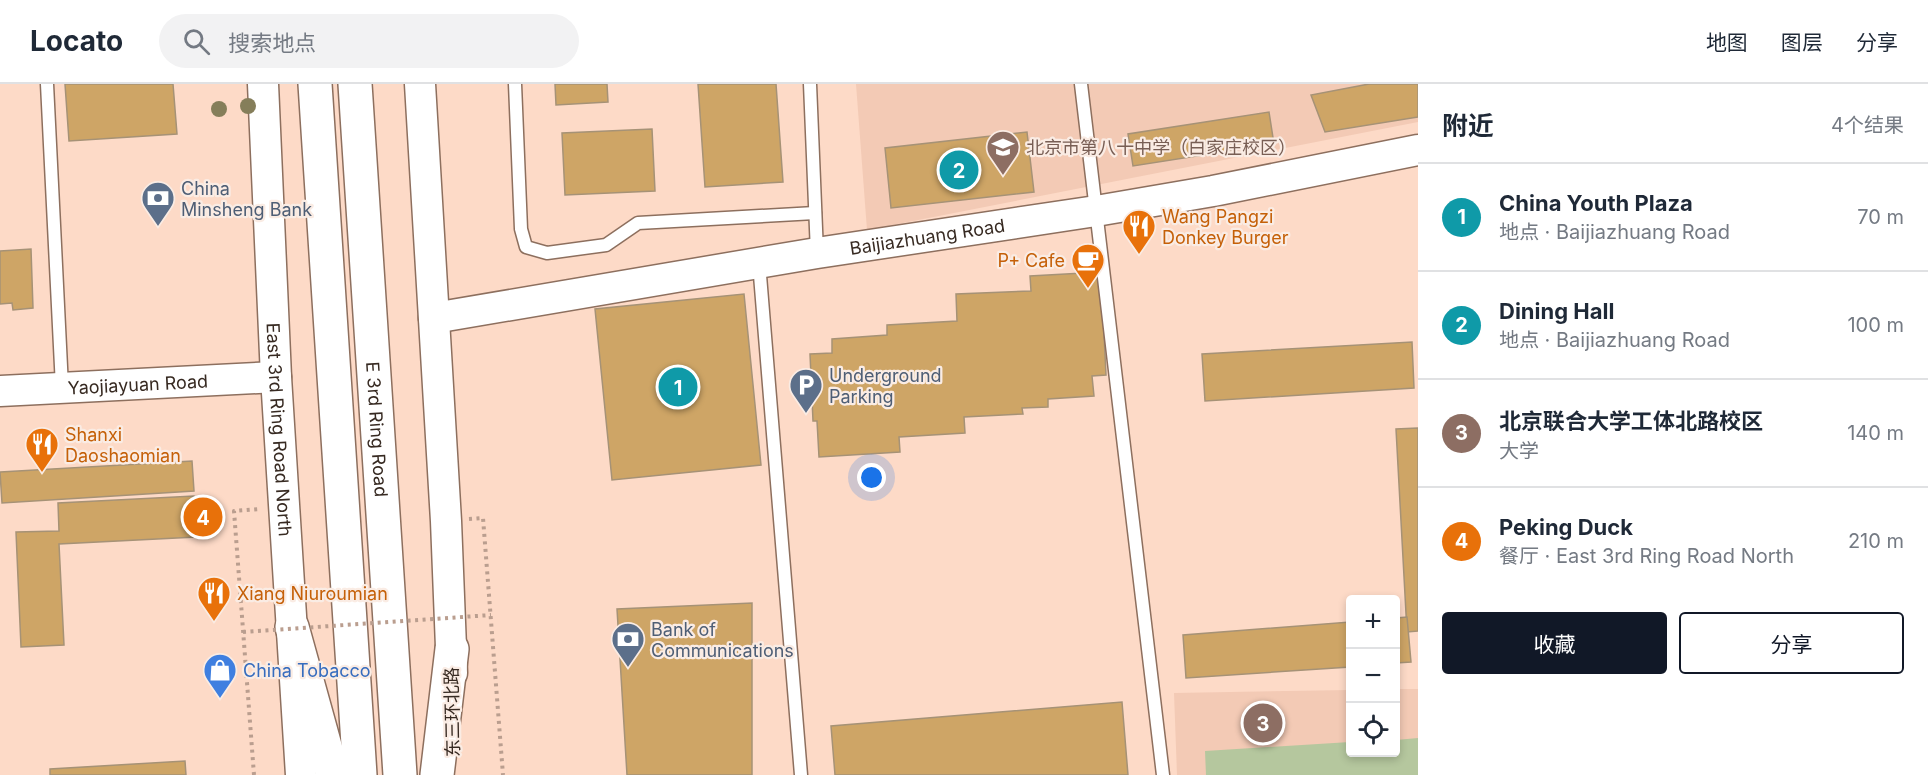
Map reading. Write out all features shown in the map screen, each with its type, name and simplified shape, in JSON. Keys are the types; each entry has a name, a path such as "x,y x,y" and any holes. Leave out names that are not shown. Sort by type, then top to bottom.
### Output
{"highway":[{"path":"315,84 360,775"},
{"name":"E 3rd Ring Road","path":"355,84 400,775"},
{"path":"292,627 333,775"},
{"path":"437,775 452,649"}],"street":[{"name":"East 3rd Ring Road North","path":"263,84 276,377 301,775"},
{"path":"420,84 452,649"},
{"name":"Baijiazhuang Road","path":"434,318 817,253 1096,211 1213,191 1418,150"},
{"name":"Yaojiayuan Road","path":"0,391 276,377"},
{"name":"东三环北路","path":"452,649 453,775"}],"lane":[{"path":"47,84 62,388"},
{"path":"515,84 521,229 526,247 547,253 606,245 638,223 815,213"},
{"path":"810,84 817,253"},
{"path":"1081,84 1164,775"},
{"path":"759,263 801,775"}],"path":[{"path":"234,511 254,775"},
{"path":"483,518 504,775"},
{"path":"243,632 491,615"}],"shaded area":[{"name":"北京市第八十中学（白家庄校区）","path":"856,84 1418,84 1418,122 867,230"},
{"path":"1400,689 1418,689 1418,775 1177,775 1174,693 1346,690 1346,757 1400,757"}],"green space":[{"path":"1418,738 1418,775 1206,775 1205,751 1346,742 1346,757 1400,757 1400,740"}],"building":[{"path":"65,84 173,84 177,134 69,141"},
{"path":"555,84 607,84 608,102 556,105"},
{"path":"698,84 776,84 783,182 705,187"},
{"path":"1369,84 1418,84 1418,117 1325,132 1311,95"},
{"path":"1269,112 1274,144 1133,166 1128,134"},
{"path":"652,129 655,191 565,195 562,133"},
{"path":"1027,132 1034,192 891,208 885,148"},
{"path":"31,249 33,308 13,310 12,303 0,304 0,251"},
{"path":"1101,272 1106,375 1092,376 1094,396 1048,399 1048,407 1022,408 1023,414 964,417 965,433 899,437 900,452 819,457 817,421 813,421 810,354 832,353 832,339 887,335 887,325 957,321 956,294 1031,291 1030,276"},
{"path":"744,294 761,465 612,480 595,309"},
{"path":"1412,342 1414,388 1205,401 1202,354"},
{"path":"1418,428 1418,631 1407,632 1396,429"},
{"path":"192,461 194,491 2,503 0,472"},
{"path":"194,496 196,537 59,544 64,645 21,647 16,532 59,531 58,503"},
{"path":"752,603 752,775 627,775 617,609"},
{"path":"1407,617 1411,662 1400,663 1400,618"},
{"path":"1346,622 1346,667 1186,678 1183,635"},
{"path":"1122,702 1128,775 835,775 831,726"},
{"path":"185,761 186,775 50,775 50,769"}],"place":[{"name":"Dining Hall","path":"959,170"},
{"name":"北京市第八十中学（白家庄校区）","path":"1003,176"},
{"name":"China Minsheng Bank","path":"158,227"},
{"name":"Wang Pangzi Donkey Burger","path":"1139,255"},
{"name":"P+ Cafe","path":"1088,289"},
{"name":"China Youth Plaza","path":"678,387"},
{"name":"Underground Parking","path":"806,414"},
{"name":"Shanxi Daoshaomian","path":"42,473"},
{"name":"Peking Duck","path":"203,517"},
{"name":"Xiang Niuroumian","path":"214,622"},
{"name":"Bank of Communications","path":"628,668"},
{"name":"China Tobacco","path":"220,699"},
{"name":"北京联合大学工体北路校区","path":"1263,723"}]}
